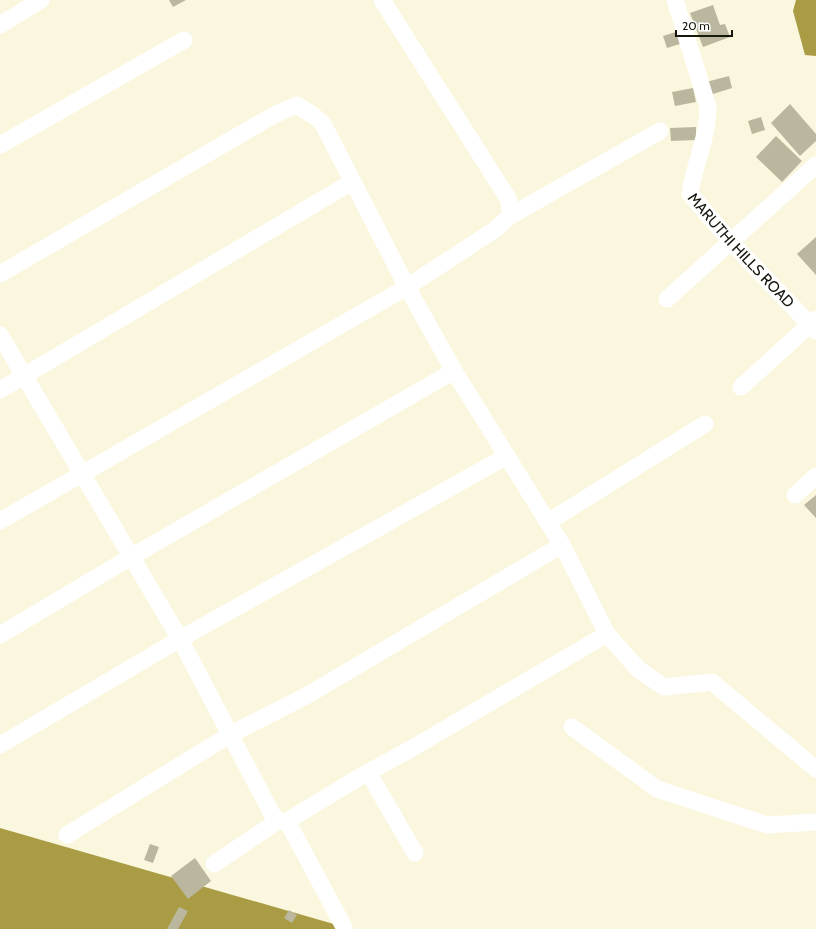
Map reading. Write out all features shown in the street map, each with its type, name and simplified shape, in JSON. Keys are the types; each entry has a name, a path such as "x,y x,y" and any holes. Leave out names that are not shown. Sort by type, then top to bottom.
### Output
{"street":[{"path":"0,25 41,0"},
{"path":"382,0 509,200 510,216"},
{"name":"MARUTHI HILLS ROAD","path":"675,0 708,108 708,122 692,180 690,194 731,242 814,324"},
{"path":"0,146 184,40"},
{"path":"0,274 274,115 297,105 323,124 407,287 454,371 562,544 607,634 638,670 664,688 712,682 816,769"},
{"path":"0,522 407,287 496,230 510,216 660,130"},
{"path":"667,299 816,165"},
{"path":"0,390 352,182"},
{"path":"741,388 814,324"},
{"path":"0,335 180,639 272,814 283,821 344,927"},
{"path":"0,635 131,557 454,371"},
{"path":"548,522 705,424"},
{"path":"0,745 180,639 507,456"},
{"path":"795,495 816,476"},
{"path":"67,835 231,734 306,696 562,544"},
{"path":"214,864 283,821 409,750 607,634"},
{"path":"572,727 657,789 767,825 816,822"},
{"path":"368,772 415,853"}],"shaded area":[{"path":"796,0 816,0 816,56 805,55 793,11"},
{"path":"0,828 344,927 346,929 0,929"}],"building":[{"path":"169,0 186,0 173,7"},
{"path":"713,5 720,25 725,24 730,37 703,47 690,13"},
{"path":"682,30 686,42 667,48 663,36"},
{"path":"729,76 732,88 710,95 706,82"},
{"path":"693,88 696,102 675,106 672,92"},
{"path":"790,104 816,134 816,141 800,156 771,123"},
{"path":"761,117 765,130 752,134 748,121"},
{"path":"696,127 696,140 671,141 670,128"},
{"path":"776,136 802,161 782,182 756,157"},
{"path":"816,237 816,275 797,254"},
{"path":"816,495 816,518 804,505"},
{"path":"150,844 159,847 153,863 144,860"},
{"path":"195,858 211,881 188,899 171,876"},
{"path":"179,907 188,911 178,929 167,929"},
{"path":"289,910 297,915 292,923 284,918"}]}
